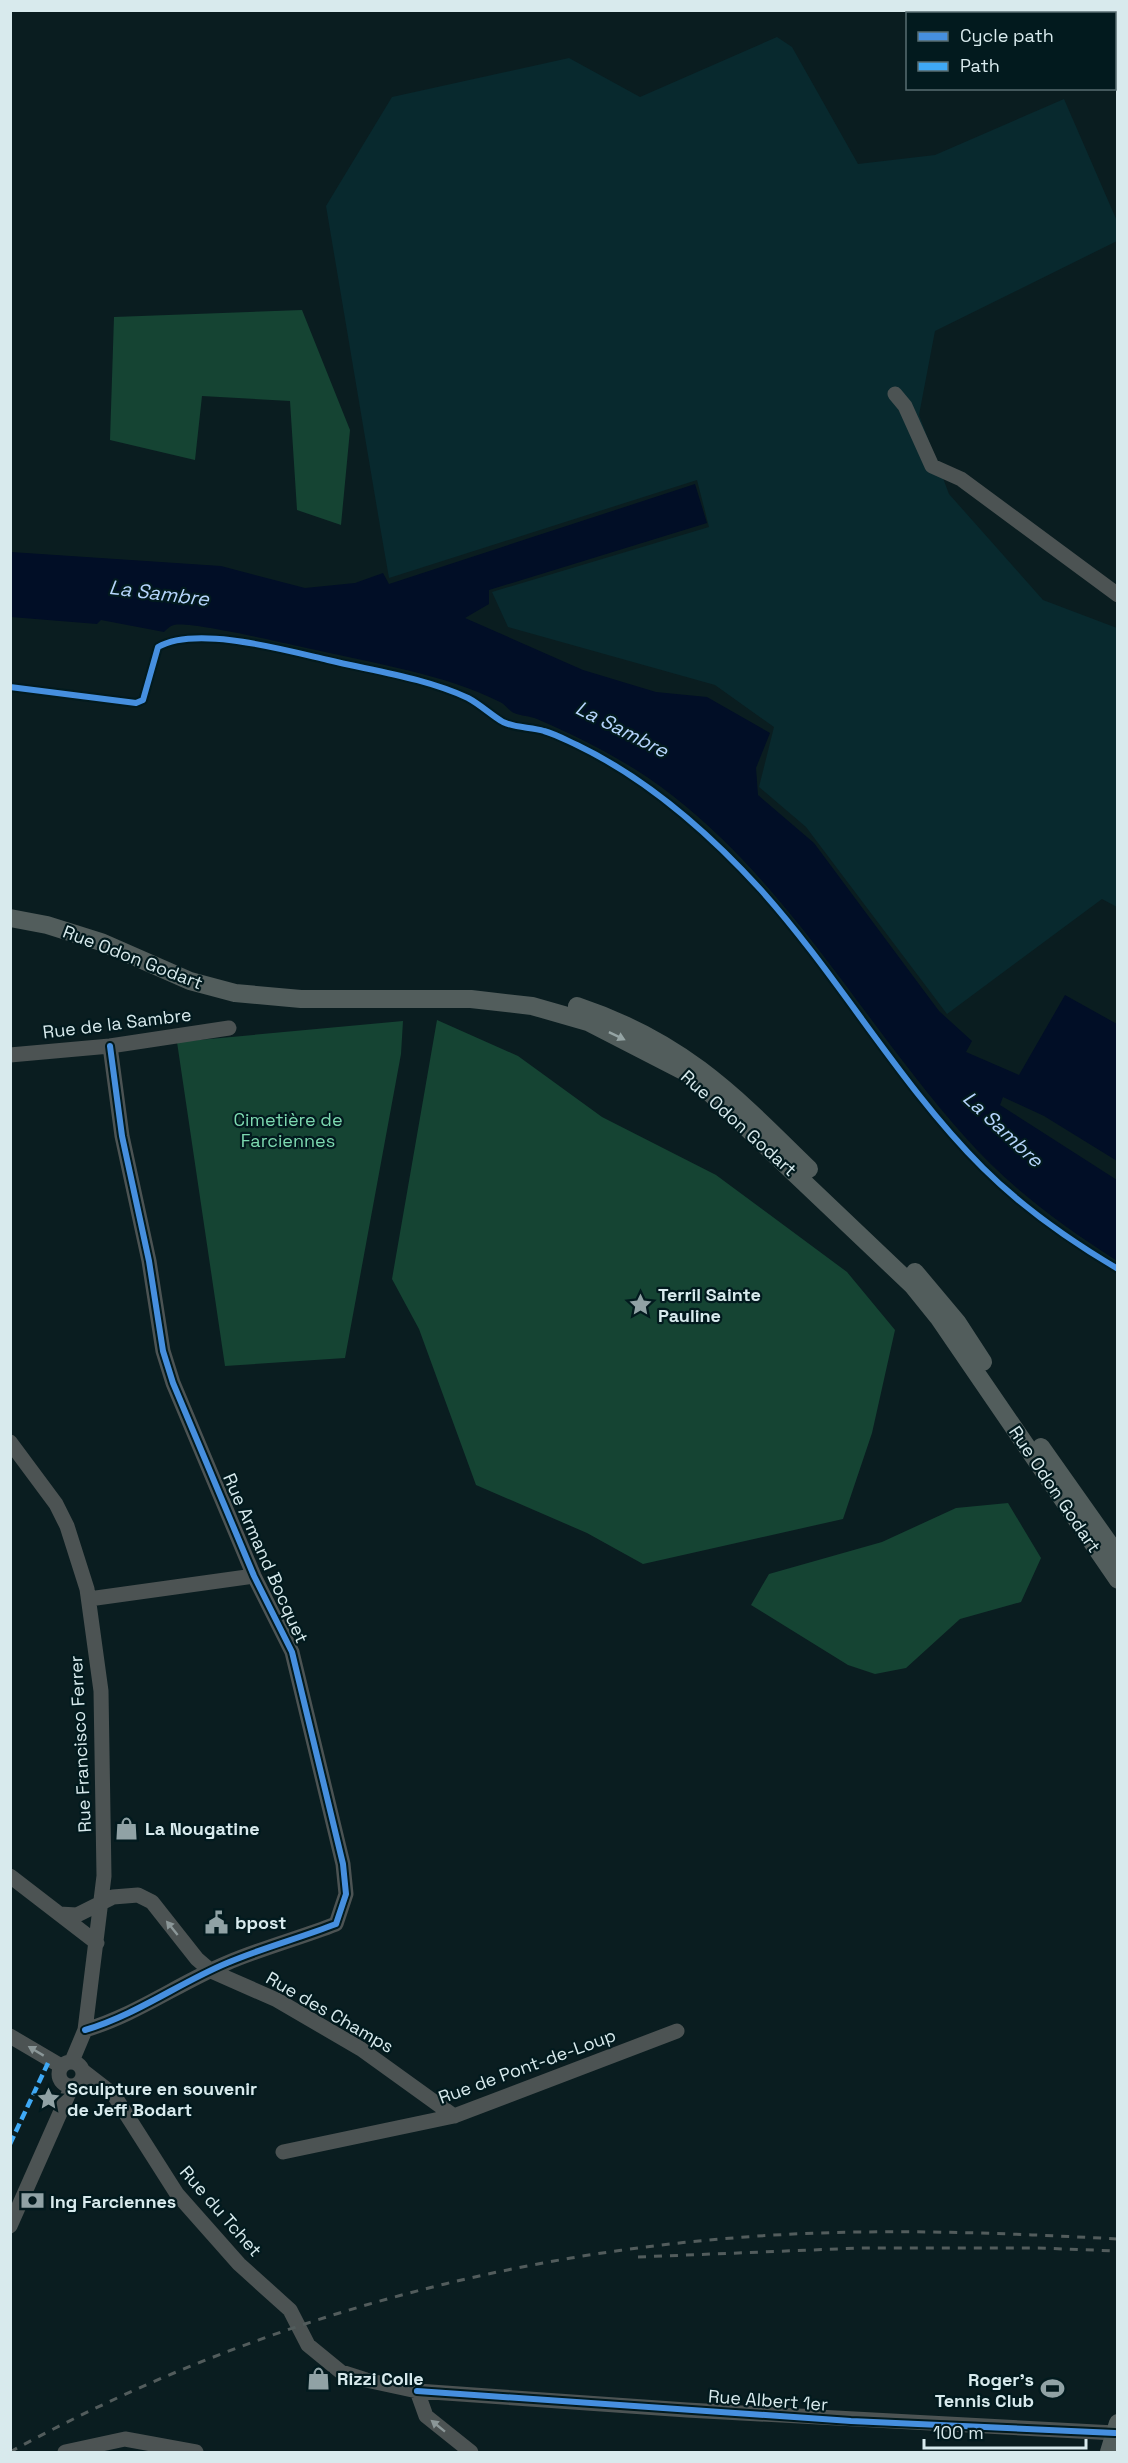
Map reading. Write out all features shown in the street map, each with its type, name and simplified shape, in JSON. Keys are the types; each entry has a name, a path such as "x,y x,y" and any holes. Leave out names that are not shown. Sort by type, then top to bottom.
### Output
{"main road":[{"name":"Rue Odon Godart","path":"10,908 57,916 98,930 194,970 238,983 300,988 521,992 614,1019 659,1041 701,1068 733,1094 935,1293 1118,1556"},
{"name":"Rue Odon Godart","path":"10,918 47,925 100,942 190,981 235,993 301,999 471,999 532,1006 588,1022 691,1075 913,1286 938,1317 1118,1580"},
{"path":"1109,2452 1117,2430"}],"street":[{"path":"895,394 905,406 933,466 961,479 1118,595"},
{"name":"Rue de la Sambre","path":"10,1055 110,1046 229,1028"},
{"name":"Rue Armand Bocquet","path":"85,2030 103,2025 227,1963 336,1924 346,1894 331,1808 292,1652 254,1576 173,1383 164,1351 149,1261 122,1136 110,1046"},
{"name":"Rue Francisco Ferrer","path":"10,1442 56,1504 67,1526 89,1599 101,1691 104,1876 85,2030 75,2072 10,2226"},
{"path":"89,1599 254,1576"},
{"path":"10,1876 97,1943"},
{"name":"Rue des Champs","path":"59,1914 77,1915 124,1894 138,1895 152,1902 197,1959 211,1971 277,2000 361,2049 454,2116"},
{"name":"Rue de Pont-de-Loup","path":"283,2152 454,2116 677,2031"},
{"name":"Rue du Tchet","path":"10,2036 114,2095 157,2167 183,2202 239,2265 290,2310 308,2345"},
{"name":"Rue Albert 1er","path":"308,2345 341,2372 417,2391 851,2421 1117,2430"},
{"path":"417,2391 426,2416 471,2452"},
{"path":"65,2452 125,2439 196,2452"}],"shaded area":[{"path":"777,37 792,47 858,164 935,155 1064,99 1117,221 1117,241 935,331 919,415 949,494 1043,600 1117,628 1117,907 1102,899 947,1014 806,827 759,787 774,727 715,685 508,627 492,592 709,527 697,480 389,578 326,206 392,97 569,58 640,97"}],"green space":[{"path":"302,310 350,430 341,525 297,510 290,401 202,396 195,460 110,440 114,317"},
{"name":"Terril Sainte Pauline","path":"437,1020 518,1056 602,1117 716,1175 847,1272 895,1330 872,1433 843,1519 643,1564 587,1533 476,1485 419,1329 392,1279"},
{"name":"Cimetière de Farciennes","path":"403,1021 401,1054 345,1358 225,1366 177,1042"},
{"path":"1008,1503 1041,1558 1021,1602 960,1619 906,1668 875,1674 848,1665 751,1605 769,1574 882,1542 956,1508"}],"water":[{"name":"La Sambre","path":"695,484 707,523 489,590 489,604 465,618 583,670 656,692 707,697 770,733 756,768 758,795 814,843 939,1011 972,1041 966,1052 1019,1075 1065,995 1117,1024 1117,1161 1044,1116 1003,1097 1000,1105 1117,1180 1117,1261 1036,1204 982,1155 929,1094 826,959 755,873 716,833 673,796 624,763 555,727 514,713 500,702 478,692 410,671 200,627 174,625 164,632 101,620 97,624 11,617 11,552 221,566 305,588 355,583 383,573 389,584"}],"railway":[{"path":"10,2452 93,2409 179,2371 266,2337 355,2308 445,2284 536,2264 628,2249 771,2235 870,2232 969,2233 1118,2239"},
{"path":"638,2257 861,2248 1038,2248 1118,2251"}],"marked path":[{"path":"10,2144 48,2063"}],"cycle path":[{"path":"10,687 136,703 143,700 158,647 174,641 195,638 217,639 289,651 434,685 468,698 503,722 552,734 577,745 628,774 676,808 720,848 790,924 924,1102 983,1168 1047,1223 1118,1269"},
{"path":"85,2030 122,2016 227,1963 336,1924 346,1894 343,1864 292,1652 254,1576 173,1383 163,1351 149,1261 122,1136 110,1046"},
{"path":"417,2391 851,2421 1115,2433"}],"place":[{"name":"Terril Sainte Pauline","path":"640,1304"},
{"name":"La Nougatine","path":"127,1828"},
{"name":"bpost","path":"217,1922"},
{"name":"Sculpture en souvenir de Jeff Bodart","path":"49,2098"},
{"name":"Ing Farciennes","path":"32,2201"},
{"name":"Rizzi Colle","path":"319,2378"},
{"name":"Roger's Tennis Club","path":"1052,2389"}]}
